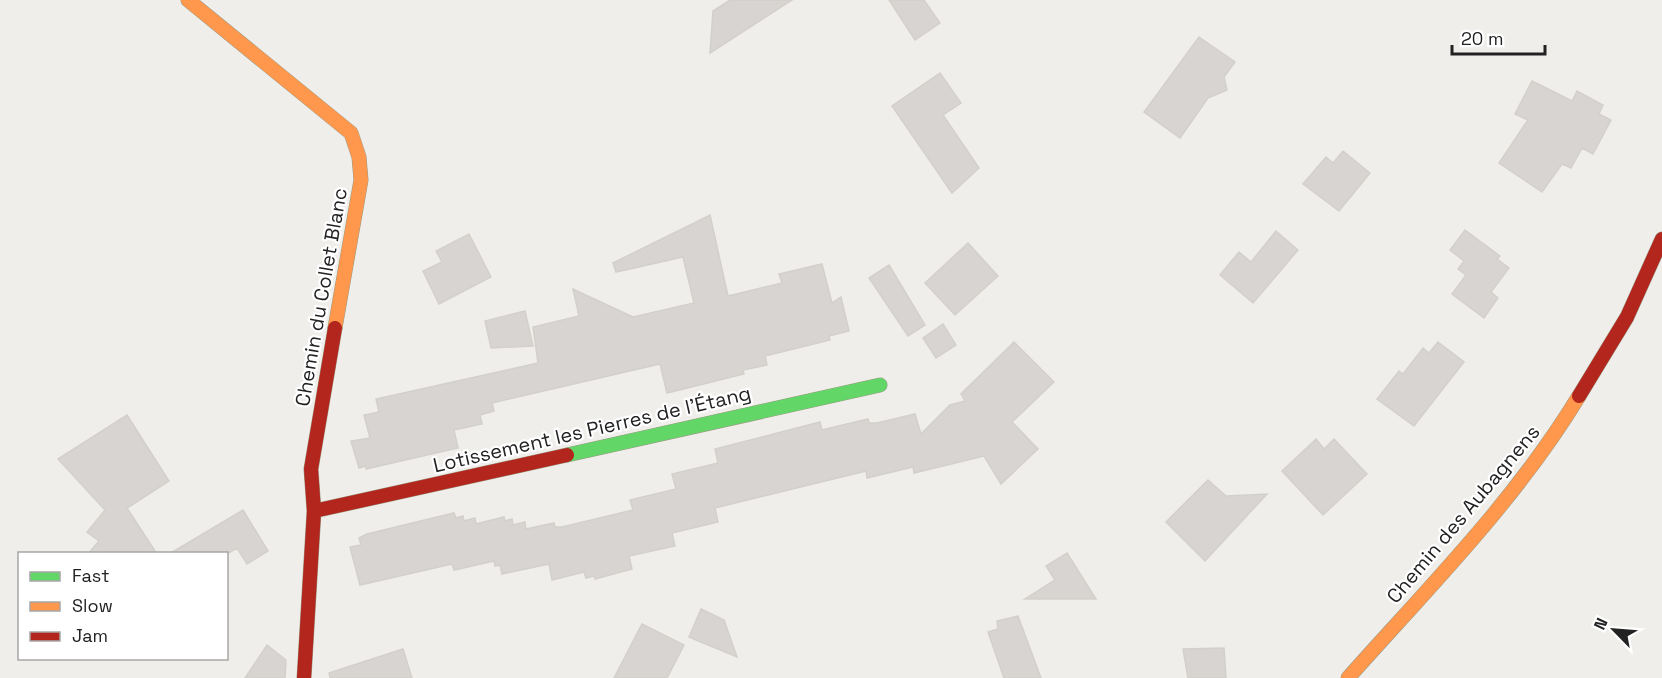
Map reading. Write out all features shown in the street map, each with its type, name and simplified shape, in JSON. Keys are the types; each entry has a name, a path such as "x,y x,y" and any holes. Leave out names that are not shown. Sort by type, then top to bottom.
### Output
{"street":[{"name":"Chemin du Collet Blanc","path":"188,0 351,133 359,157 361,180 311,469 314,511 304,678"},
{"name":"Chemin des Aubagnens","path":"1348,678 1483,526 1550,444 1627,317 1662,239"},
{"name":"Lotissement les Pierres de l'Étang","path":"314,511 880,385"}],"building":[{"path":"730,0 792,0 710,53 713,11"},
{"path":"889,0 924,0 940,23 915,40"},
{"path":"1199,37 1235,62 1224,77 1227,90 1208,98 1180,138 1144,112"},
{"path":"940,73 961,103 943,115 979,168 952,193 892,106"},
{"path":"1532,81 1572,101 1577,91 1603,105 1599,114 1611,120 1593,154 1582,148 1571,168 1562,164 1542,192 1499,163 1528,120 1515,114"},
{"path":"1343,151 1370,173 1339,211 1303,184 1326,157 1333,163"},
{"path":"710,215 728,296 782,283 779,274 822,264 832,303 841,297 849,331 829,336 830,340 765,356 767,365 743,370 744,374 667,393 660,364 492,403 494,411 480,415 482,424 454,430 458,448 366,469 366,466 359,468 351,441 370,438 364,415 379,412 376,399 538,363 533,327 579,316 573,289 633,317 694,303 683,257 616,272 613,263"},
{"path":"1465,230 1500,256 1497,259 1509,268 1491,292 1498,298 1484,318 1452,294 1466,275 1458,269 1464,261 1450,250"},
{"path":"1276,231 1298,250 1253,303 1220,275 1239,252 1251,262"},
{"path":"469,234 491,277 439,304 423,271 442,262 436,251"},
{"path":"968,243 998,276 955,315 925,283"},
{"path":"889,265 925,325 908,336 869,278"},
{"path":"525,311 533,346 491,348 485,321"},
{"path":"943,324 956,345 936,358 923,338"},
{"path":"1014,342 1054,382 1012,422 1038,449 1001,484 984,456 914,473 913,467 867,478 866,471 715,508 718,522 672,533 675,546 629,556 632,569 595,579 594,576 586,578 584,572 552,580 549,564 502,574 500,565 495,566 494,561 454,570 452,564 360,585 350,547 361,545 359,538 367,534 454,513 456,518 463,516 464,521 475,518 476,524 504,517 505,521 512,519 513,525 525,522 526,529 554,523 555,527 562,527 633,510 630,500 676,489 672,474 718,463 715,449 820,422 822,430 868,419 869,423 877,423 915,414 921,434 950,405 965,401 961,394"},
{"path":"1438,342 1464,362 1414,426 1377,399 1399,371 1403,374 1423,348 1429,353"},
{"path":"127,415 169,481 127,508 156,552 90,552 99,541 87,532 105,510 58,459"},
{"path":"1316,439 1324,449 1334,439 1367,474 1323,515 1282,471"},
{"path":"1208,480 1226,496 1267,494 1205,561 1166,522"},
{"path":"243,510 268,551 247,564 237,548 228,553 172,552"},
{"path":"1067,553 1096,599 1025,599 1055,580 1046,566"},
{"path":"701,609 724,620 737,657 689,637"},
{"path":"1018,616 1041,678 1004,678 988,632 998,629 997,621"},
{"path":"642,624 684,645 667,678 614,678"},
{"path":"267,645 286,660 285,678 245,678"},
{"path":"1224,648 1226,678 1188,678 1183,649"},
{"path":"403,649 412,678 330,678 329,673"}],"traffic: fast":[{"path":"567,455 880,385"}],"traffic: slow":[{"path":"188,0 351,133 359,157 361,180 335,328"},
{"path":"1348,678 1440,577 1499,507 1528,471 1579,396"}],"traffic: jam":[{"path":"1579,396 1627,317 1662,239"},
{"path":"304,678 314,511 311,469 335,328"},
{"path":"314,511 567,455"}]}
